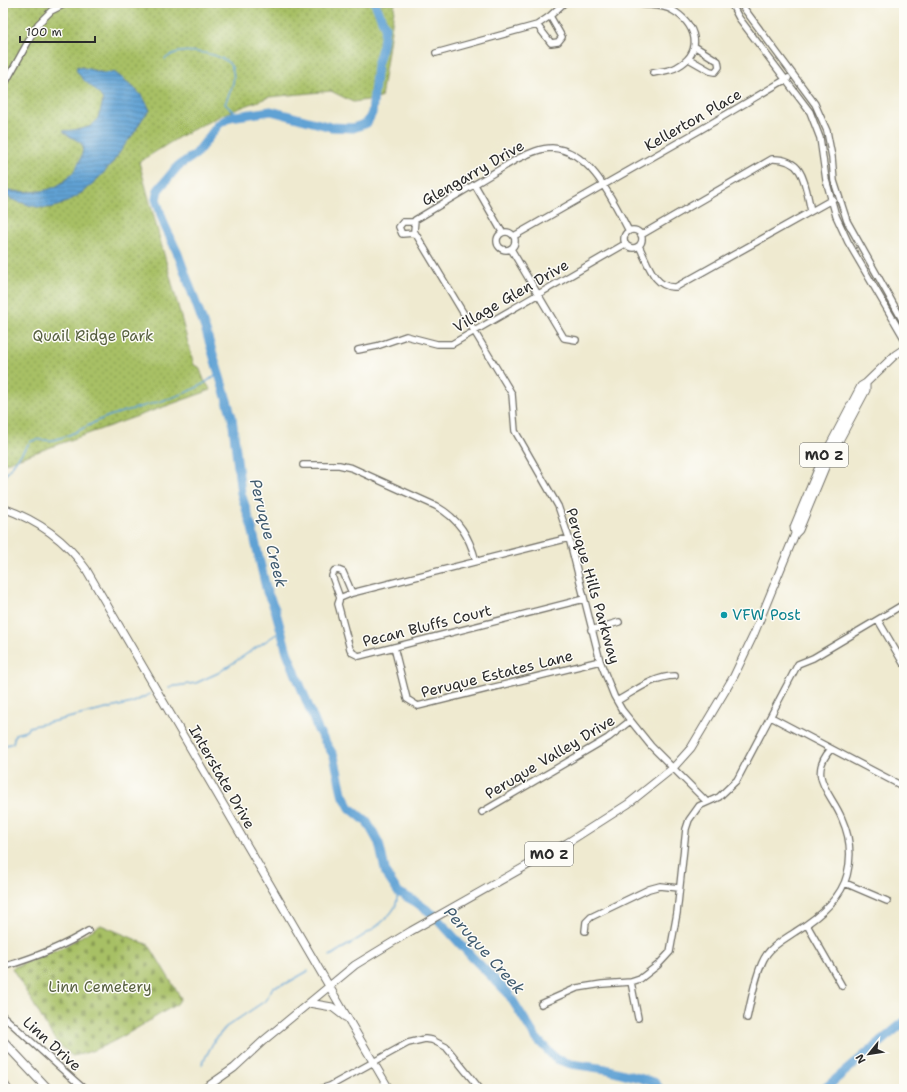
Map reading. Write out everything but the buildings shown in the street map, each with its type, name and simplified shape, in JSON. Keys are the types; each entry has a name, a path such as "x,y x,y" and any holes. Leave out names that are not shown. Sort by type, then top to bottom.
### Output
{"highway":[{"path":"3,1041 48,1089"},
{"path":"3,1083 7,1089"}],"main road":[{"name":"MO Z","path":"204,1089 222,1078 355,965 411,931 468,900 604,820 644,793 673,768 691,748 734,676 754,634 795,534 799,530 826,465 866,390 866,383 880,368 904,349"},
{"name":"Interstate Drive","path":"3,508 29,518 47,530 64,544 86,569 389,1089"},
{"path":"309,1003 332,1007 349,1020"},
{"path":"215,1089 222,1078"}],"street":[{"path":"3,87 38,24 51,12 67,3"},
{"path":"436,53 537,25 550,16 564,3"},
{"path":"636,3 666,5 686,19 694,35 693,52 689,59 676,68 653,73"},
{"path":"730,3 739,18 810,112 818,131 831,201 848,242 904,338"},
{"path":"740,3 812,99 827,131 838,195 851,230 904,323"},
{"path":"537,25 551,43 558,42 562,37 550,16"},
{"path":"689,59 710,71 715,72 719,67 718,62 694,46"},
{"name":"Kellerton Place","path":"514,236 713,123 786,79 794,76"},
{"name":"Glengarry Drive","path":"414,224 517,159 531,153 552,148 566,151 581,159 591,168 629,231"},
{"path":"642,235 772,159 782,159 798,167 803,177 811,211"},
{"path":"475,185 502,232"},
{"path":"639,246 659,284 667,287 676,287 831,201 838,195"},
{"path":"414,224 403,222 398,227 402,234 415,233"},
{"name":"Peruque Hills Parkway","path":"414,224 415,233 512,394 514,401 515,431 558,506 569,538 591,630 600,660 617,701 630,721 651,746 707,802"},
{"path":"506,231 514,236 515,240 511,249 505,250 499,248 496,243 497,236 502,232 506,231"},
{"path":"629,231 638,231 642,235 639,246 629,248 625,244 625,234 629,231"},
{"name":"Village Glen Drive","path":"358,350 406,336 437,344 452,344 625,244"},
{"path":"511,249 564,338 576,340"},
{"path":"303,465 340,465 352,468 449,513 460,524 471,543 476,561"},
{"path":"340,598 352,593 569,538"},
{"name":"Pecan Bluffs Court","path":"352,593 343,572 338,570 334,571 332,580 340,598 338,604 350,649 353,653 359,656 584,599"},
{"path":"541,1004 577,988 602,984 631,982 640,979 653,969 670,952 677,913 686,829 694,811 707,802 719,797 737,780 798,664 813,658 904,604"},
{"path":"878,620 903,663"},
{"path":"591,630 619,622"},
{"name":"Peruque Estates Lane","path":"394,648 407,699 418,706 600,660"},
{"path":"617,701 656,679 663,676 675,676"},
{"path":"771,717 904,787"},
{"name":"Peruque Valley Drive","path":"482,812 608,738 630,721"},
{"path":"747,1018 761,966 767,954 786,938 807,925 833,901 845,883 850,852 849,838 836,807 822,786 820,771 824,758 831,749"},
{"path":"845,883 887,901"},
{"path":"585,931 586,922 591,917 637,895 660,886 679,888"},
{"path":"807,925 842,986"},
{"path":"3,967 45,953 70,942 88,931"},
{"path":"631,982 638,1018"},
{"name":"Linn Drive","path":"3,1016 84,1089"},
{"path":"320,1089 330,1086 414,1040 432,1040 446,1047 480,1089"}],"green space":[{"name":"Quail Ridge Park","path":"3,3 395,3 381,98 353,102 331,91 269,97 224,114 184,134 139,162 194,365 199,367 204,380 211,390 3,464"},
{"name":"Linn Cemetery","path":"101,925 149,945 181,998 177,1004 112,1042 85,1053 72,1056 55,1040 12,968 65,946"}],"water":[{"path":"77,66 104,73 114,72 140,94 148,105 150,111 144,116 133,134 107,169 83,192 74,198 55,207 46,208 32,206 10,199 5,191 31,192 53,188 72,174 80,161 83,146 63,131 87,128 92,125 98,117 103,100 97,92 79,75 76,70"}],"waterway":[{"name":"Peruque Creek","path":"375,3 385,27 383,45 377,65 372,113 367,123 353,128 331,127 271,111 230,117 219,124 196,154 178,166 158,190 156,199 164,224 178,254 206,331 232,417 241,493 252,528 267,592 275,609 287,652 318,730 334,756 342,793 350,808 367,822 379,843 386,874 398,892 416,902 434,915 472,957 508,993 536,1038 556,1059 571,1064 606,1069 654,1082 660,1089"},
{"path":"165,59 172,54 179,52 196,52 214,55 228,63 232,68 234,78 225,104 237,115"},
{"path":"3,478 30,442 60,438 104,418 166,400 196,388 209,380 219,371"},
{"path":"169,687 196,683 218,673 281,631"},
{"path":"3,746 13,743 15,734 26,731 29,727 132,703 150,694"},
{"path":"330,956 383,921 395,907 398,892"},
{"path":"202,1064 214,1041 226,1027 265,1001 273,987 287,983 308,971"},
{"name":"Peruque Creek","path":"824,1089 904,1022"}],"place":[{"name":"VFW Post","path":"724,615"}]}
